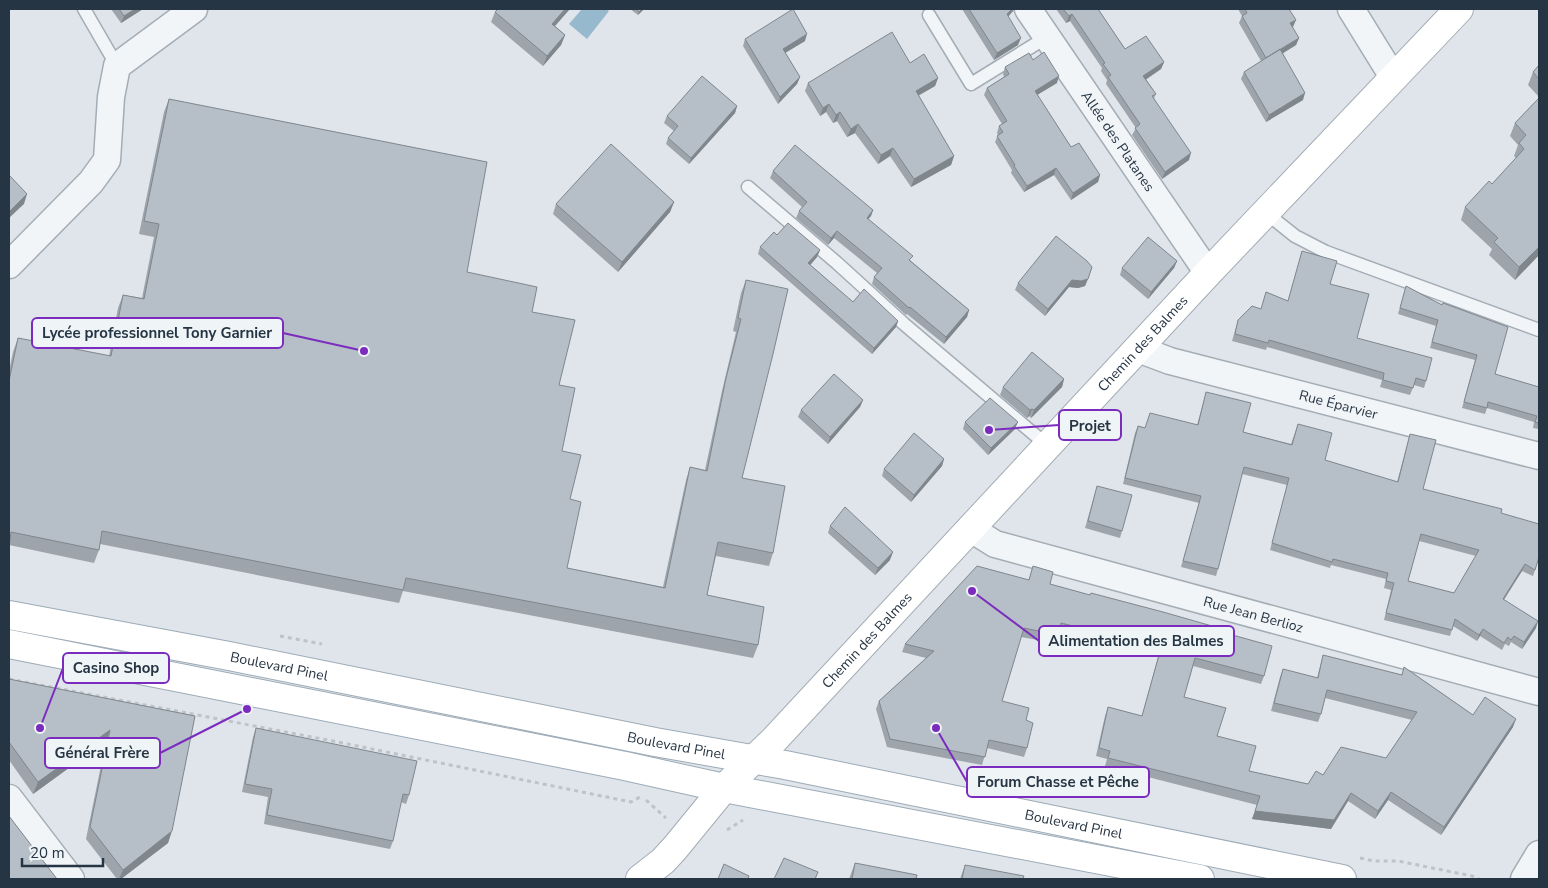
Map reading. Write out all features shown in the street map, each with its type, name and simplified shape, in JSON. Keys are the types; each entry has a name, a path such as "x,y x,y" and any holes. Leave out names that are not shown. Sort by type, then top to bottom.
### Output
{"main road":[{"name":"Chemin des Balmes","path":"640,879 675,848 724,788 754,760 1208,273 1458,9"},
{"name":"Boulevard Pinel","path":"9,615 229,656 655,742 785,765 1342,879"},
{"name":"Boulevard Pinel","path":"9,644 625,766 724,788 1200,879"}],"street":[{"path":"9,265 91,182 107,160 111,97 117,66 194,9"},
{"name":"Allée des Platanes","path":"1028,9 1208,273"},
{"path":"1351,9 1394,78"},
{"name":"Rue Éparvier","path":"1138,349 1170,361 1539,456"},
{"name":"Rue Jean Berlioz","path":"971,529 995,544 1539,692"},
{"path":"9,798 71,879"},
{"path":"1524,879 1539,854"}],"lane":[{"path":"84,9 117,66"},
{"path":"929,16 972,84 1047,37"},
{"path":"748,187 1048,446"},
{"path":"1266,213 1295,236 1326,252 1539,330"}],"path":[{"path":"9,679 333,741 631,802 642,796"}],"water":[{"path":"582,9 606,9 609,11 587,39 569,24"}],"building":[{"path":"119,9 135,9 124,16"},
{"path":"498,9 565,9 552,24 565,35 547,56 495,12"},
{"path":"793,9 807,34 783,49 800,77 780,97 745,39"},
{"path":"969,9 1012,9 1007,14 1021,38 997,53"},
{"path":"1063,9 1098,9 1125,49 1146,36 1164,62 1143,76 1156,94 1152,96 1191,153 1165,172 1135,128 1140,124 1108,77 1111,75 1103,64 1105,63 1072,14 1069,16"},
{"path":"1245,9 1289,9 1296,20 1290,23 1299,38 1266,58 1242,16 1247,13"},
{"path":"892,32 910,63 924,54 938,78 916,91 954,156 914,179 893,148 881,155 858,124 851,129 840,112 836,115 829,104 823,108 808,83"},
{"path":"1280,49 1305,93 1269,115 1244,72"},
{"path":"1044,52 1059,76 1035,91 1071,147 1079,143 1100,175 1073,193 1056,168 1027,186 997,136 1003,132 999,126 1007,121 987,88 1009,74 1005,67 1029,53 1033,60"},
{"path":"1539,65 1539,79 1533,72"},
{"path":"702,76 737,106 691,158 668,138 678,126 667,116"},
{"path":"1539,98 1539,247 1519,267 1494,242 1498,238 1465,207 1489,181 1492,184 1524,149 1519,143 1526,135 1515,123"},
{"path":"169,99 487,162 467,272 537,287 532,312 575,320 559,385 575,388 562,451 581,455 570,499 581,502 567,568 665,588 690,467 707,471 726,378 741,319 738,318 746,280 788,289 742,478 785,486 773,553 718,542 707,595 764,607 758,645 406,578 403,590 102,531 99,550 11,532 9,547 9,381 18,338 111,356 123,295 144,299 159,224 144,221"},
{"path":"611,144 674,202 622,262 556,204"},
{"path":"795,145 873,210 867,218 913,256 909,260 969,310 946,337 874,277 882,268 837,231 831,238 799,211 807,202 773,171"},
{"path":"9,175 27,194 9,212"},
{"path":"788,223 820,250 808,263 853,302 864,289 898,321 874,348 760,247 774,232 777,235"},
{"path":"1056,236 1092,267 1088,279 1081,281 1072,280 1048,309 1018,283"},
{"path":"1148,237 1177,261 1151,292 1122,268"},
{"path":"1302,251 1337,261 1330,284 1369,294 1357,338 1432,358 1426,381 1416,378 1413,388 1383,380 1384,373 1269,340 1268,343 1235,334 1238,320 1252,306 1261,309 1266,292 1288,301"},
{"path":"1406,286 1442,305 1443,303 1508,327 1495,374 1539,387 1539,423 1535,422 1537,416 1488,402 1487,408 1464,402 1477,355 1432,342 1438,320 1400,308"},
{"path":"1032,352 1064,379 1034,410 1030,410 1003,387"},
{"path":"834,374 863,400 830,437 801,410"},
{"path":"1206,392 1251,403 1243,432 1292,445 1298,424 1332,433 1325,460 1398,482 1410,434 1436,440 1423,489 1502,509 1501,513 1539,524 1539,557 1535,570 1525,564 1503,599 1538,621 1524,642 1514,636 1511,640 1508,637 1504,643 1483,629 1479,635 1455,619 1452,630 1386,613 1394,583 1386,581 1388,573 1333,559 1332,562 1272,543 1289,478 1244,467 1218,569 1183,561 1201,496 1125,478 1138,426 1145,428 1150,413 1198,425","holes":["1421,534 1479,550 1454,593 1408,581"]},
{"path":"990,398 1018,422 991,448 965,422"},
{"path":"914,433 944,459 914,495 884,469"},
{"path":"1097,486 1132,495 1122,531 1088,521"},
{"path":"845,507 893,552 878,568 830,526"},
{"path":"977,566 1029,580 1033,566 1053,572 1050,584 1163,612 1212,626 1211,629 1272,646 1264,676 1195,658 1184,697 1226,708 1217,736 1256,746 1249,771 1308,784 1316,771 1323,775 1341,747 1386,758 1417,712 1327,690 1321,714 1274,703 1283,669 1318,678 1323,655 1402,675 1404,667 1473,715 1485,697 1516,719 1444,827 1391,792 1378,811 1351,793 1334,820 1255,811 1260,796 1108,758 1110,751 1099,748 1108,707 1142,716 1161,648 1061,623 1058,635 1024,628 1002,701 1029,708 1026,720 1033,723 1027,748 989,740 985,757 890,739 879,701 934,651 905,644"},
{"path":"9,679 195,716 172,831 123,870 90,827 110,730 38,782 9,742"},
{"path":"256,728 417,761 409,795 403,794 393,841 267,815 272,789 245,784"},
{"path":"9,816 57,879 9,879"},
{"path":"784,858 818,872 815,879 774,879"},
{"path":"855,863 917,875 916,879 852,879"},
{"path":"724,864 749,876 748,879 718,879"},
{"path":"965,865 1024,876 1023,879 962,879"}],"place":[{"name":"Lycée professionnel Tony Garnier","path":"364,351"},
{"name":"Projet","path":"989,430"},
{"name":"Alimentation des Balmes","path":"972,591"},
{"name":"Général Frère","path":"247,709"},
{"name":"Casino Shop","path":"40,728"},
{"name":"Forum Chasse et Pêche","path":"936,728"}]}
